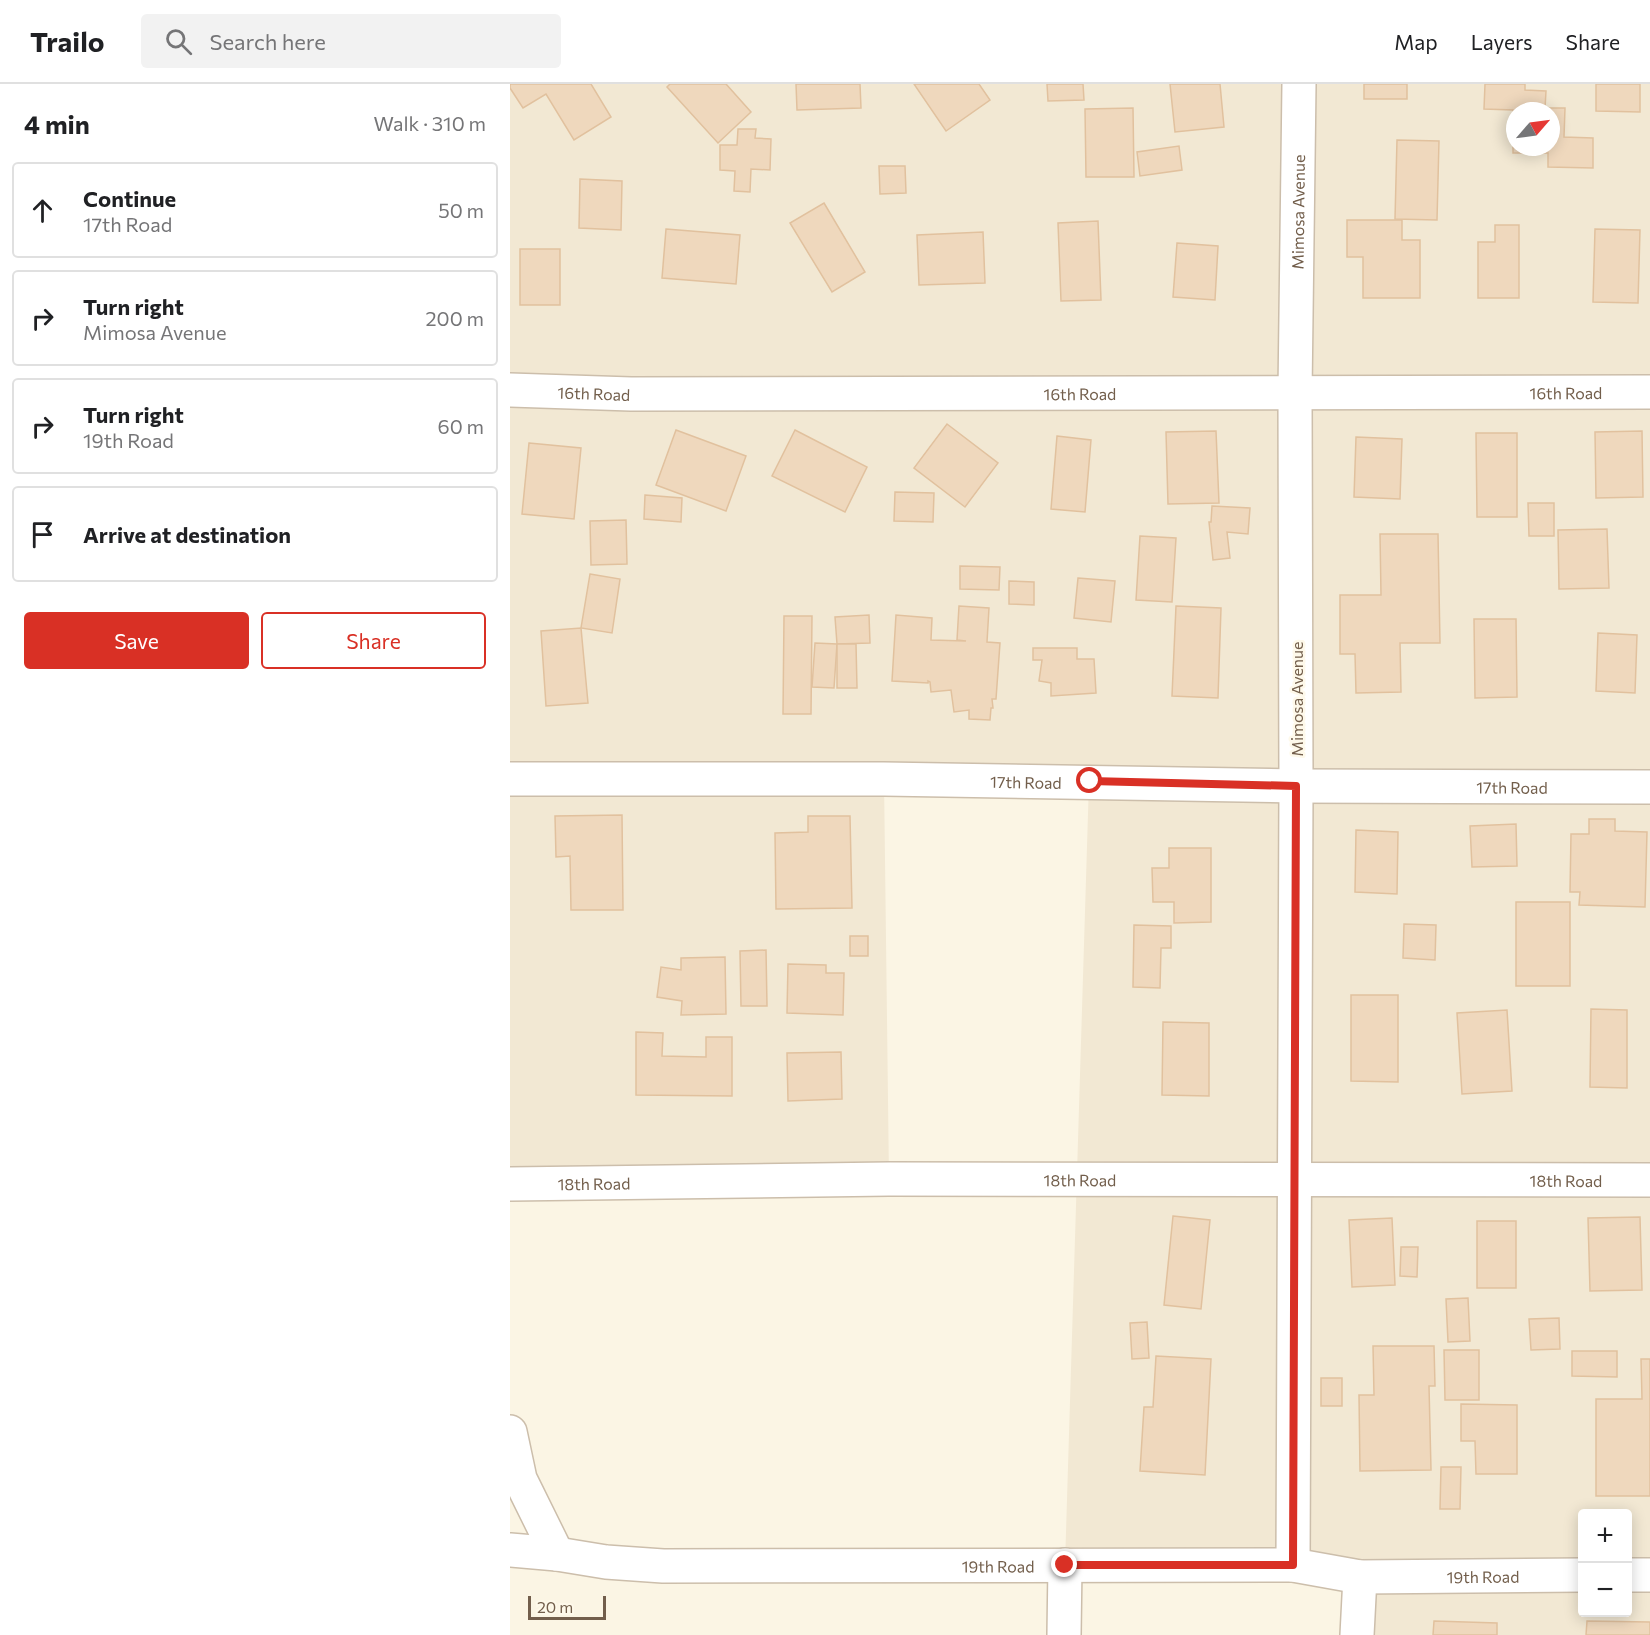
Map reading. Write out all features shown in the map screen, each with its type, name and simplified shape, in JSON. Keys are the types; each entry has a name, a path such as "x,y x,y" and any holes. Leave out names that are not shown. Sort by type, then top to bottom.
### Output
{"street":[{"name":"Mimosa Avenue","path":"1293,1565 1296,786 1294,392 1299,84"},
{"name":"16th Road","path":"510,390 631,394 1650,392"},
{"name":"17th Road","path":"510,779 884,779 1296,786 1650,787"},
{"name":"18th Road","path":"510,1184 889,1179 1650,1180"},
{"path":"510,1432 520,1479 557,1554"},
{"name":"19th Road","path":"510,1550 557,1554 606,1562 663,1566 1293,1565 1360,1576 1578,1575"},
{"path":"1064,1635 1065,1565"},
{"path":"1632,1575 1650,1575"},
{"path":"1357,1635 1360,1576"}],"shaded area":[{"path":"510,84 1650,84 1650,1635 1357,1635 1360,1577 1065,1565 1089,781 884,779 889,1179 510,1184"}],"building":[{"path":"510,84 591,84 611,117 574,140 546,94 523,108 510,88"},
{"path":"670,84 726,84 751,112 718,143 667,87"},
{"path":"796,84 860,84 861,108 797,110"},
{"path":"914,84 979,84 990,100 946,131"},
{"path":"1047,84 1083,84 1084,100 1048,101"},
{"path":"1170,84 1220,84 1224,127 1175,132"},
{"path":"1364,84 1407,84 1407,99 1364,99"},
{"path":"1485,84 1525,84 1525,90 1546,91 1545,102 1506,102 1506,110 1484,109"},
{"path":"1596,84 1640,84 1640,112 1596,111"},
{"path":"1133,108 1134,177 1086,177 1085,109"},
{"path":"1560,108 1565,108 1564,137 1593,138 1593,168 1548,167 1548,156 1560,156"},
{"path":"738,129 756,129 755,138 771,139 770,170 751,169 750,192 734,191 735,171 720,170 720,145 737,145"},
{"path":"1397,140 1439,141 1437,220 1395,219"},
{"path":"1179,146 1182,170 1140,176 1137,152"},
{"path":"879,166 905,166 906,193 880,194"},
{"path":"580,179 622,181 621,230 579,228"},
{"path":"824,203 865,272 832,292 790,223"},
{"path":"1347,220 1402,220 1402,240 1420,240 1420,298 1363,298 1363,257 1347,257"},
{"path":"1098,221 1101,300 1061,301 1058,223"},
{"path":"1495,225 1519,225 1519,298 1478,298 1478,242 1495,242"},
{"path":"666,229 740,235 736,284 662,278"},
{"path":"1595,229 1640,230 1638,303 1593,302"},
{"path":"983,232 985,283 919,285 917,235"},
{"path":"1177,243 1218,246 1215,300 1173,297"},
{"path":"520,249 560,249 560,305 520,305"},
{"path":"947,424 998,463 965,507 914,468"},
{"path":"676,430 746,456 726,511 656,485"},
{"path":"795,430 867,467 845,512 772,476"},
{"path":"1216,431 1219,503 1168,504 1166,432"},
{"path":"1642,431 1643,497 1596,498 1595,432"},
{"path":"1476,433 1517,433 1517,517 1477,517"},
{"path":"1057,436 1091,440 1085,512 1051,509"},
{"path":"1356,437 1402,439 1400,499 1354,497"},
{"path":"529,443 581,448 574,519 522,514"},
{"path":"895,492 934,493 933,522 894,521"},
{"path":"645,495 682,498 681,522 644,519"},
{"path":"1528,503 1554,503 1554,536 1529,536"},
{"path":"1212,506 1250,508 1248,534 1227,532 1230,558 1213,560 1209,522 1211,522"},
{"path":"626,520 627,564 591,565 590,521"},
{"path":"1607,529 1609,588 1559,589 1558,530"},
{"path":"1380,534 1438,534 1440,643 1400,643 1401,692 1356,693 1355,654 1340,654 1340,595 1381,595"},
{"path":"1140,536 1176,538 1172,602 1136,600"},
{"path":"960,566 1000,567 999,590 960,589"},
{"path":"590,574 620,579 612,633 581,628"},
{"path":"1078,578 1115,581 1111,622 1074,618"},
{"path":"1009,581 1034,582 1034,605 1009,604"},
{"path":"959,606 989,608 987,642 1000,643 996,699 992,699 993,708 991,708 990,720 969,719 969,710 954,712 951,690 931,692 928,681 928,683 892,681 896,615 932,618 931,640 966,641 957,640"},
{"path":"1176,606 1221,608 1218,698 1172,696"},
{"path":"869,615 870,643 837,644 835,617"},
{"path":"784,616 812,616 811,714 783,714"},
{"path":"1474,619 1516,619 1517,697 1475,698"},
{"path":"581,628 588,703 546,706 541,631"},
{"path":"1598,633 1637,635 1635,693 1596,691"},
{"path":"815,643 837,644 834,688 812,687"},
{"path":"837,644 856,644 857,688 837,688"},
{"path":"1033,648 1077,648 1077,659 1094,659 1096,693 1051,696 1051,683 1039,681 1042,660 1033,660"},
{"path":"622,815 623,910 571,910 570,856 556,857 555,816"},
{"path":"808,816 850,816 852,908 776,909 775,833 808,832"},
{"path":"1589,819 1615,819 1615,831 1647,832 1645,907 1579,905 1580,892 1570,892 1571,834 1589,834"},
{"path":"1516,824 1517,866 1472,867 1470,826"},
{"path":"1356,830 1398,832 1397,894 1355,892"},
{"path":"1169,848 1211,848 1211,922 1174,923 1174,902 1153,902 1152,868 1169,868"},
{"path":"1516,902 1570,902 1570,986 1516,986"},
{"path":"1404,924 1436,925 1435,960 1403,958"},
{"path":"1134,925 1171,926 1171,948 1161,948 1160,988 1133,987"},
{"path":"850,936 868,936 868,956 850,956"},
{"path":"766,950 767,1006 741,1006 740,951"},
{"path":"725,957 726,1014 681,1015 682,1001 657,997 661,967 681,970 681,958"},
{"path":"788,964 826,965 826,973 844,973 843,1015 787,1013"},
{"path":"1351,995 1398,995 1398,1082 1351,1081"},
{"path":"1591,1009 1627,1010 1627,1088 1590,1087"},
{"path":"1507,1010 1512,1091 1462,1094 1457,1013"},
{"path":"1163,1022 1209,1023 1209,1096 1162,1095"},
{"path":"636,1032 663,1033 662,1056 706,1057 706,1037 732,1037 732,1096 636,1095"},
{"path":"841,1052 842,1099 788,1101 787,1053"},
{"path":"1173,1216 1210,1220 1201,1309 1164,1305"},
{"path":"1640,1217 1642,1290 1590,1291 1588,1218"},
{"path":"1392,1218 1395,1285 1352,1287 1349,1220"},
{"path":"1477,1221 1516,1221 1516,1288 1477,1288"},
{"path":"1401,1247 1418,1247 1417,1277 1400,1276"},
{"path":"1468,1298 1470,1341 1448,1342 1446,1299"},
{"path":"1559,1318 1560,1349 1531,1350 1529,1319"},
{"path":"1147,1322 1149,1358 1132,1359 1130,1323"},
{"path":"1373,1346 1434,1346 1435,1386 1429,1386 1431,1470 1360,1471 1359,1395 1374,1395"},
{"path":"1444,1350 1479,1350 1479,1400 1445,1400"},
{"path":"1572,1351 1617,1351 1617,1377 1572,1376"},
{"path":"1156,1356 1211,1359 1205,1475 1140,1471 1144,1407 1153,1407"},
{"path":"1641,1359 1650,1359 1650,1496 1596,1496 1596,1399 1642,1399"},
{"path":"1321,1378 1342,1378 1342,1406 1321,1406"},
{"path":"1461,1404 1517,1405 1517,1474 1476,1474 1475,1441 1461,1441"},
{"path":"1441,1467 1461,1467 1460,1509 1440,1509"},
{"path":"1434,1621 1497,1623 1497,1635 1433,1635"},
{"path":"1587,1621 1650,1622 1650,1635 1586,1635"}],"route":[{"path":"1065,1565 1293,1565 1296,786 1090,781"}]}
